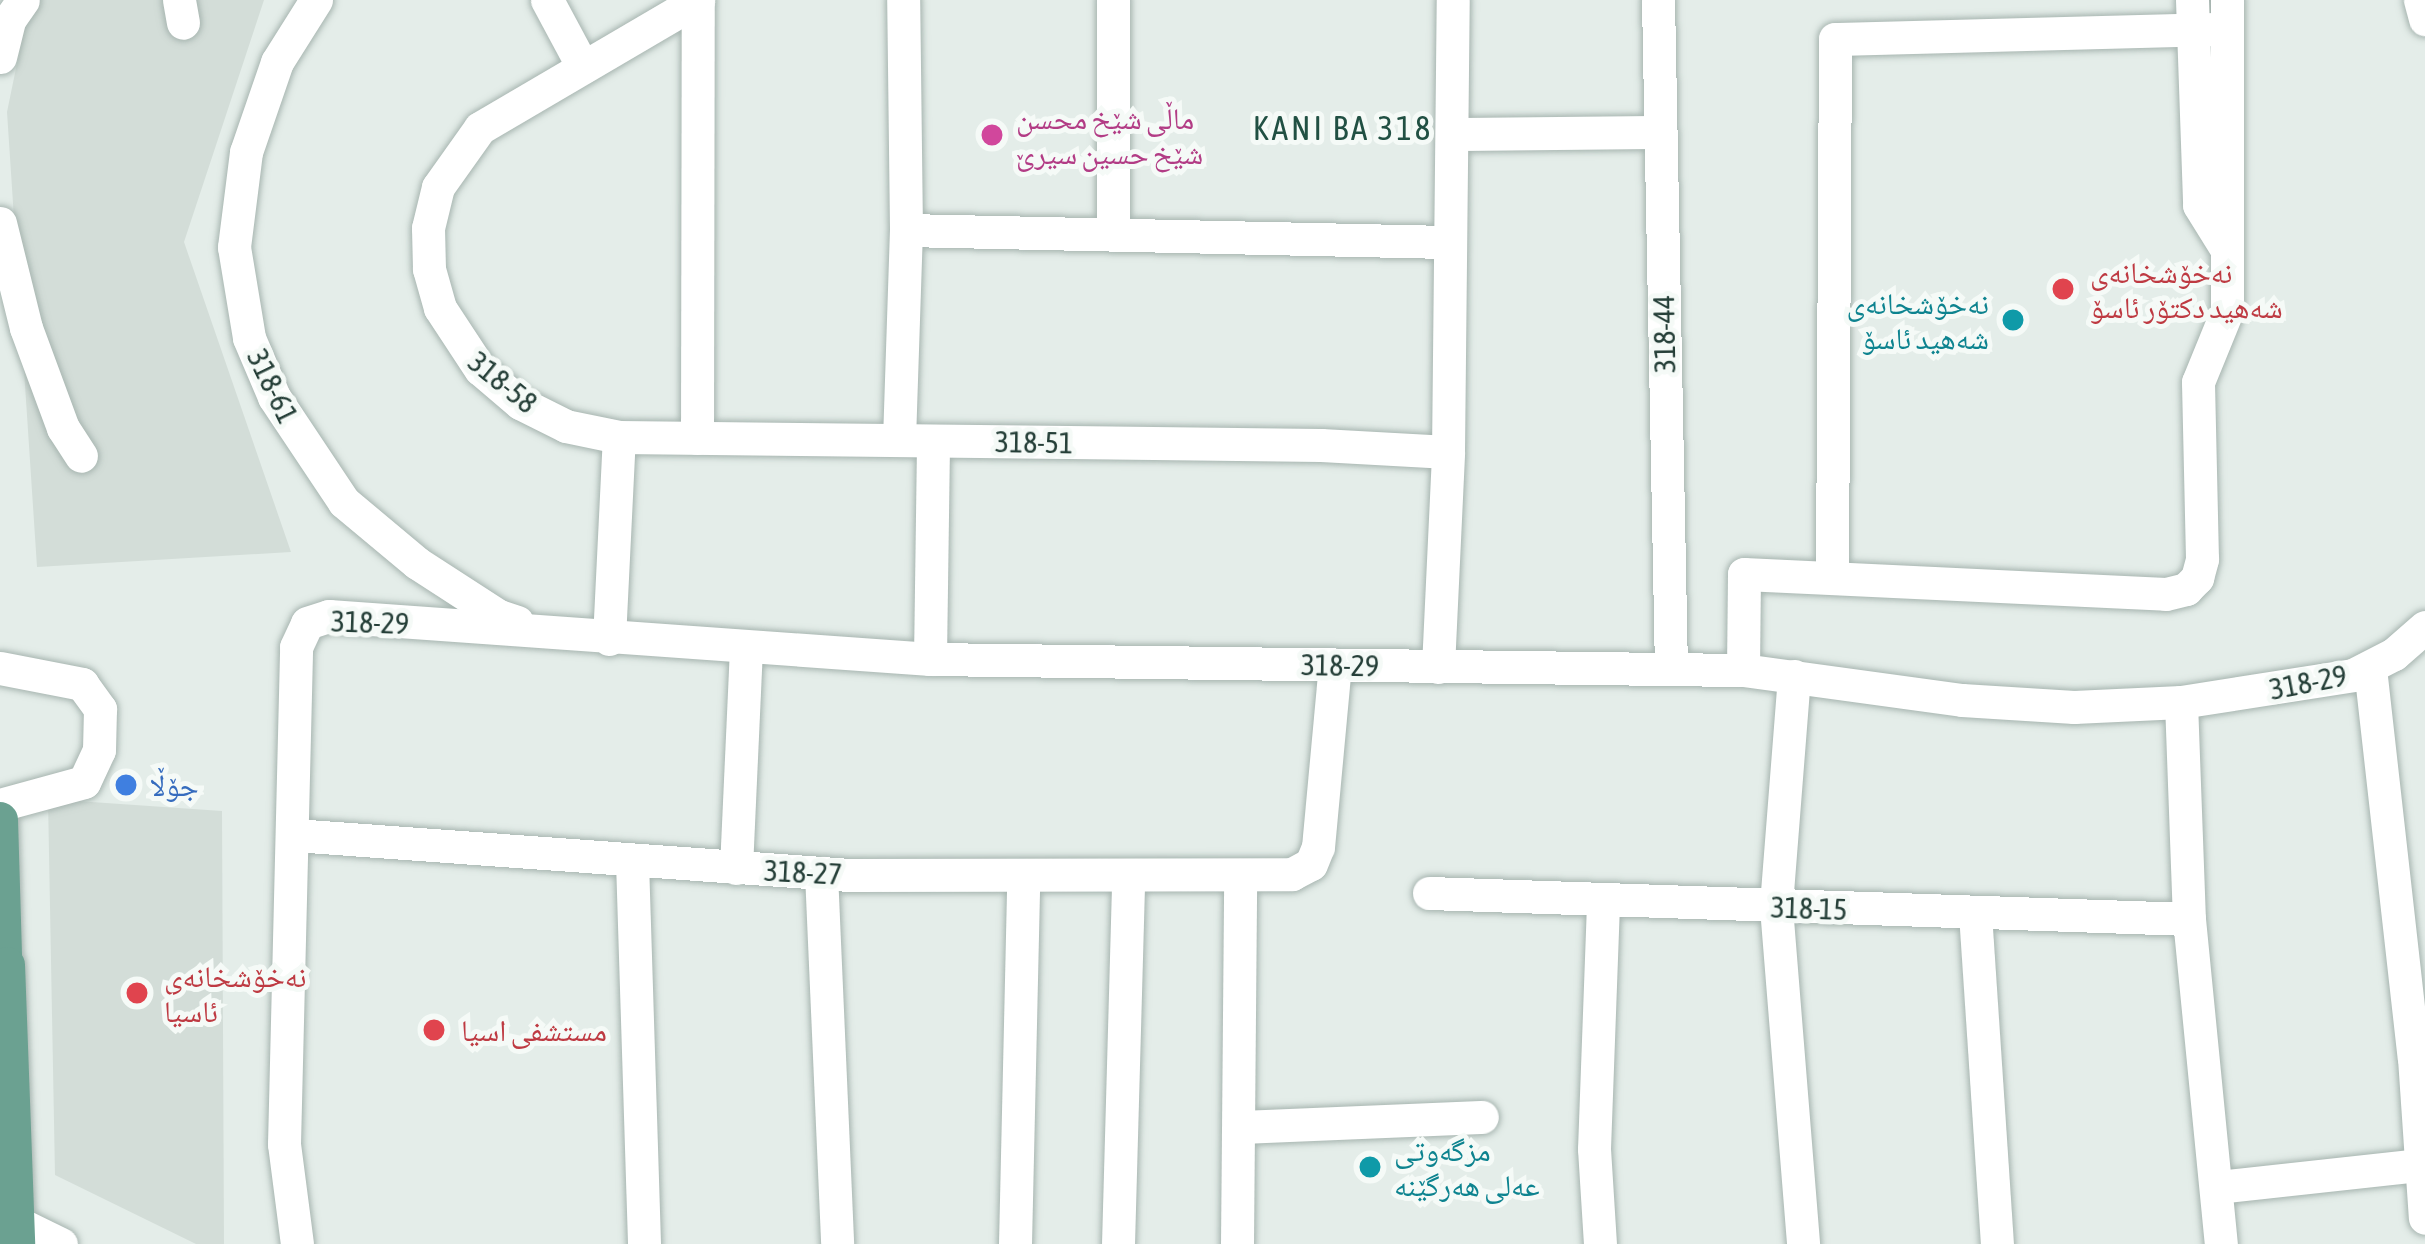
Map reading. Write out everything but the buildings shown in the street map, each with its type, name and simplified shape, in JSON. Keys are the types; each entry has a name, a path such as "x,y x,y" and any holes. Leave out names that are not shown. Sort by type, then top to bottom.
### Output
{"main road":[{"path":"0,820 16,1233"},
{"path":"0,1018 3,974"}],"street":[{"path":"0,57 9,20 22,0"},
{"name":"318-61","path":"316,0 262,96 241,182 236,279 262,372 326,482 366,524 499,616 592,638"},
{"path":"547,0 583,67"},
{"path":"698,0 698,438"},
{"name":"318-58","path":"619,437 566,426 520,403 461,348 440,308 426,249 431,206 460,150 518,101 698,0"},
{"path":"903,0 906,230 929,659"},
{"path":"1112,234 1113,0"},
{"path":"1438,667 1448,452 1453,0"},
{"name":"318-44","path":"1658,0 1671,669"},
{"path":"2420,0 2425,19"},
{"path":"1743,670 1744,574 1832,574 2166,594 2192,584 2202,559 2198,382 2227,311 2210,15 1835,39 1832,574"},
{"path":"1454,134 1660,132"},
{"path":"0,223 26,328 63,428 81,456"},
{"path":"906,230 1449,242"},
{"path":"592,638 619,437"},
{"name":"318-51","path":"619,437 1448,452"},
{"name":"318-29","path":"294,835 296,647 307,623 329,616 929,659 1743,670 2029,704 2181,702 2289,689 2370,668"},
{"path":"2425,627 2370,668 2419,1055 2425,1218"},
{"path":"736,868 746,649"},
{"name":"318-27","path":"294,835 821,873 1023,878 1292,874 1311,864 1318,847 1335,665"},
{"path":"0,668 82,684 100,710 99,750 84,782 0,805"},
{"path":"1794,676 1776,907 1802,1244"},
{"path":"2181,702 2189,919 2221,1244"},
{"path":"294,835 284,1144 297,1244"},
{"path":"2393,867 2425,852"},
{"path":"632,861 644,1244"},
{"path":"821,873 837,1244"},
{"path":"1237,1244 1240,876"},
{"path":"1015,1244 1023,878"},
{"path":"1118,1244 1128,878"},
{"name":"318-15","path":"1429,893 2189,919"},
{"path":"1600,1244 1594,1149 1603,901"},
{"path":"1975,913 1997,1244"},
{"path":"1240,1127 1481,1117"},
{"path":"2217,1187 2420,1165"},
{"path":"16,1233 61,1244"}],"shaded area":[{"path":"30,0 264,0 184,242 291,552 37,567 7,112"},
{"name":"نه‌خۆشخانه‌ى ئاسیا","path":"48,799 222,811 224,1244 196,1244 55,1175"}],"place":[{"name":"ماڵی شێخ محسن شێخ حسین سیرێ","path":"992,135"},
{"name":"نەخۆشخانەی شەهید دکتۆر ئاسۆ","path":"2063,289"},
{"name":"نەخۆشخانەی شەهید ئاسۆ","path":"2013,320"},
{"name":"جۆڵا","path":"126,785"},
{"name":"نه‌خۆشخانه‌ى ئاسیا","path":"137,993"},
{"name":"مستشفى اسيا","path":"434,1030"},
{"name":"مزگەوتی عەلی هەرگێنە","path":"1370,1167"}],"district":[{"name":"KANI BA 318","path":"1343,129"}]}
